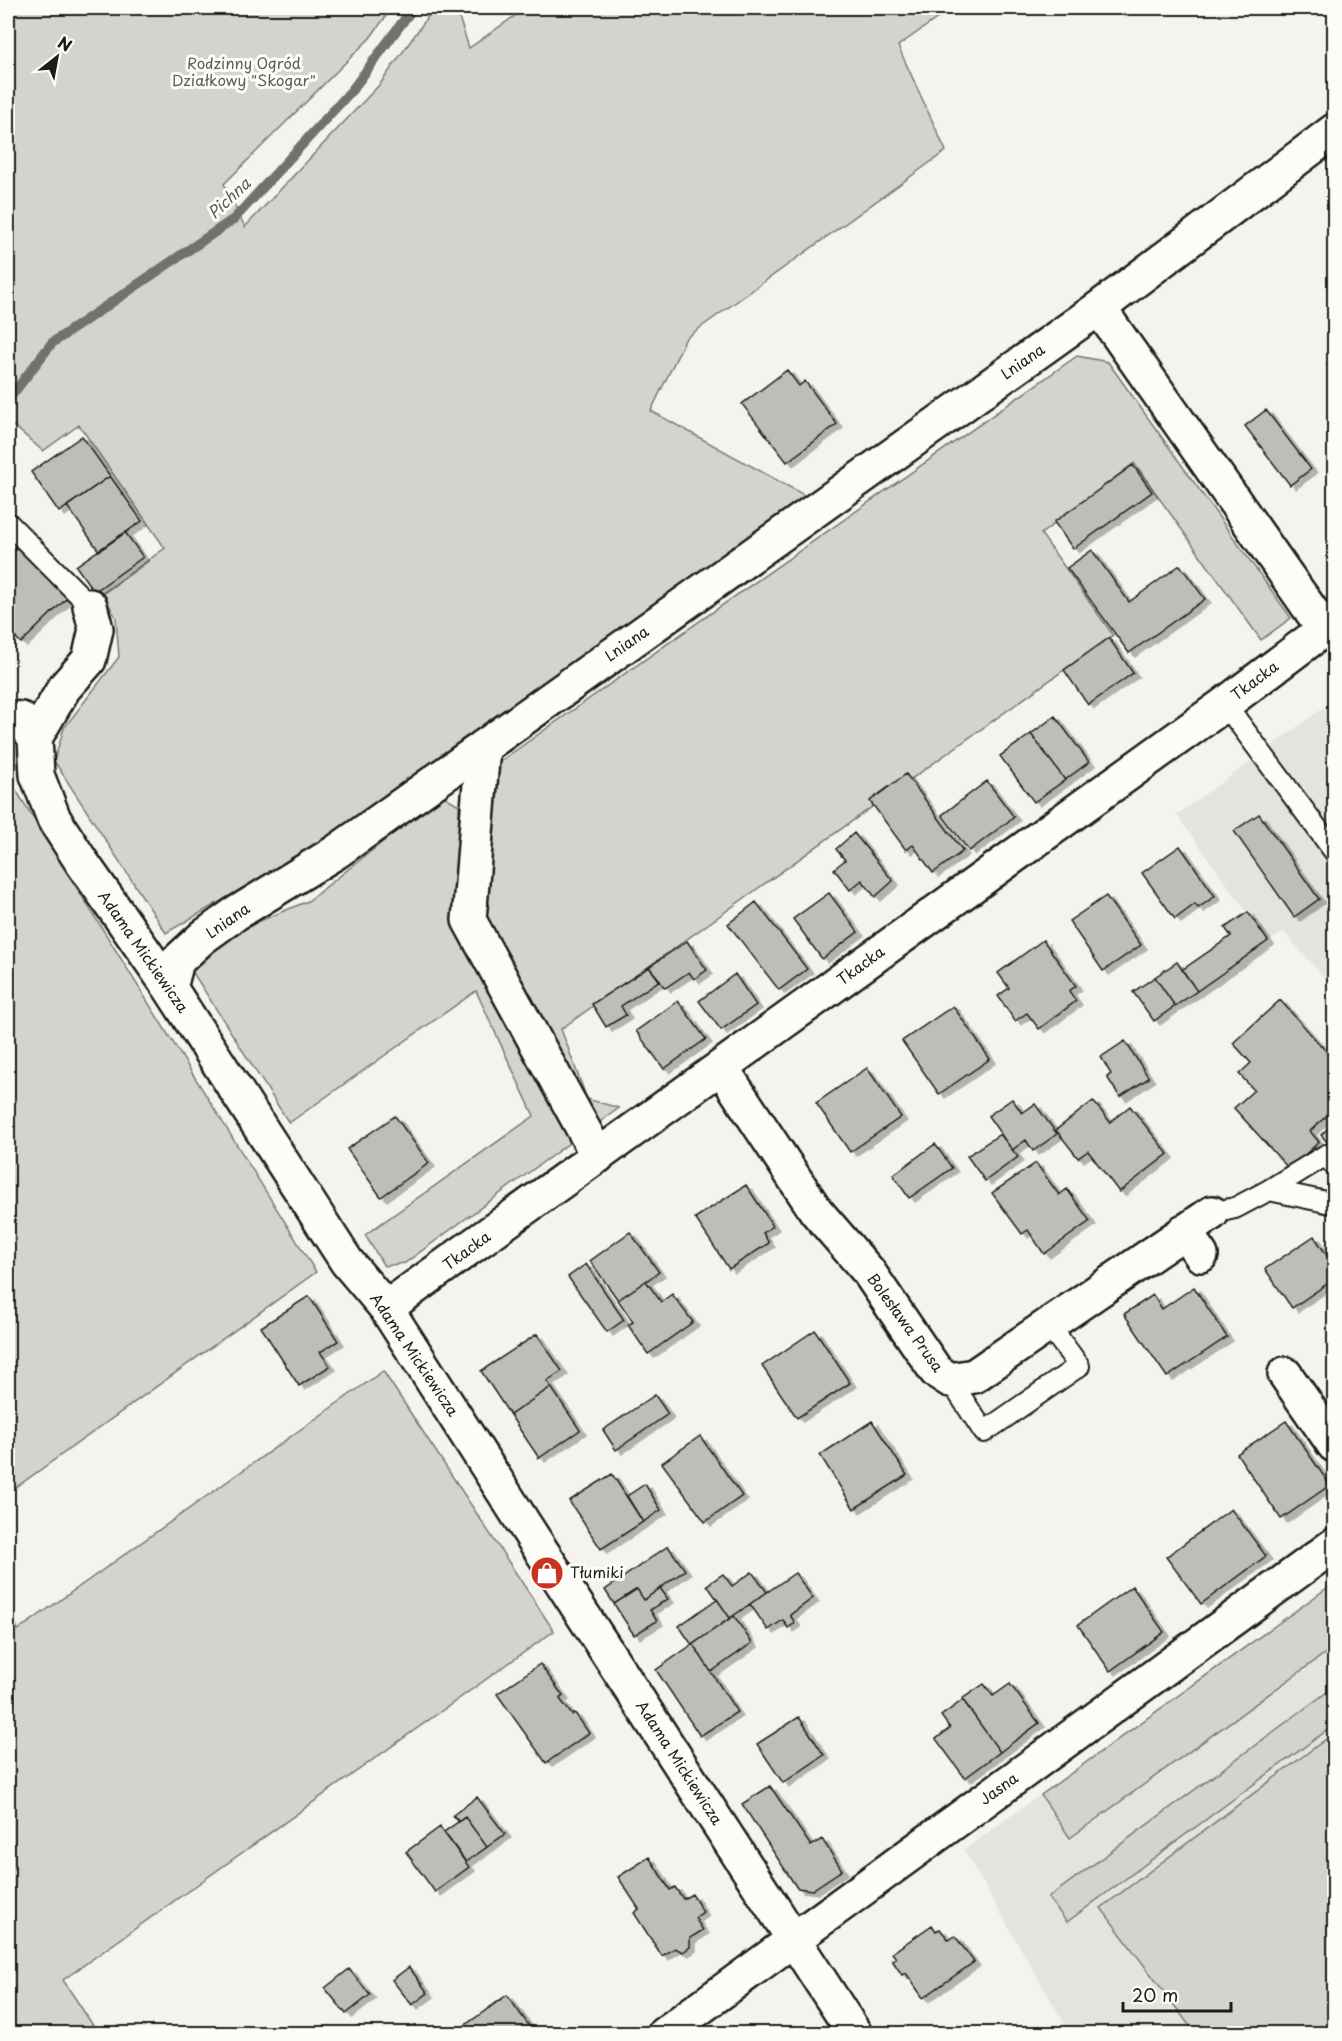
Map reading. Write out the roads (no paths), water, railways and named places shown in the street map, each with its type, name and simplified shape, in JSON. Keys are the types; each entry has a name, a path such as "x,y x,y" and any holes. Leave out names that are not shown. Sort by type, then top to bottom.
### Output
{"street":[{"name":"Lniana","path":"170,988 177,961 235,914 336,852 1099,308 1335,131"},
{"path":"1099,308 1329,626"},
{"path":"8,718 21,719 35,738 64,688 89,660 96,629 90,606"},
{"name":"Tkacka","path":"386,1308 1225,704 1329,626"},
{"name":"Adama Mickiewicza","path":"35,738 37,775 54,819 170,988 346,1262 386,1308 855,2034"},
{"path":"483,747 469,920 598,1155"},
{"name":"Bolesława Prusa","path":"721,1066 816,1211 868,1272 936,1371 950,1380 974,1376 1049,1325 1193,1243 1212,1213"},
{"path":"1285,1374 1335,1445"},
{"name":"Jasna","path":"664,2034 1335,1545"}],"lane":[{"path":"8,523 90,606"},
{"path":"1225,704 1335,851"},
{"path":"1212,1213 1235,1208 1326,1155 1335,1165"},
{"path":"1269,1190 1331,1203 1335,1201"},
{"path":"950,1380 984,1432 1079,1366 1049,1325"}],"waterway":[{"name":"Pichna","path":"8,400 52,343 234,219 352,90 413,8"}],"place":[{"name":"Tłumiki","path":"547,1573"}],"park label":[{"name":"Rodzinny Ogród Działkowy \"Skogar\"","path":"244,72"}]}
